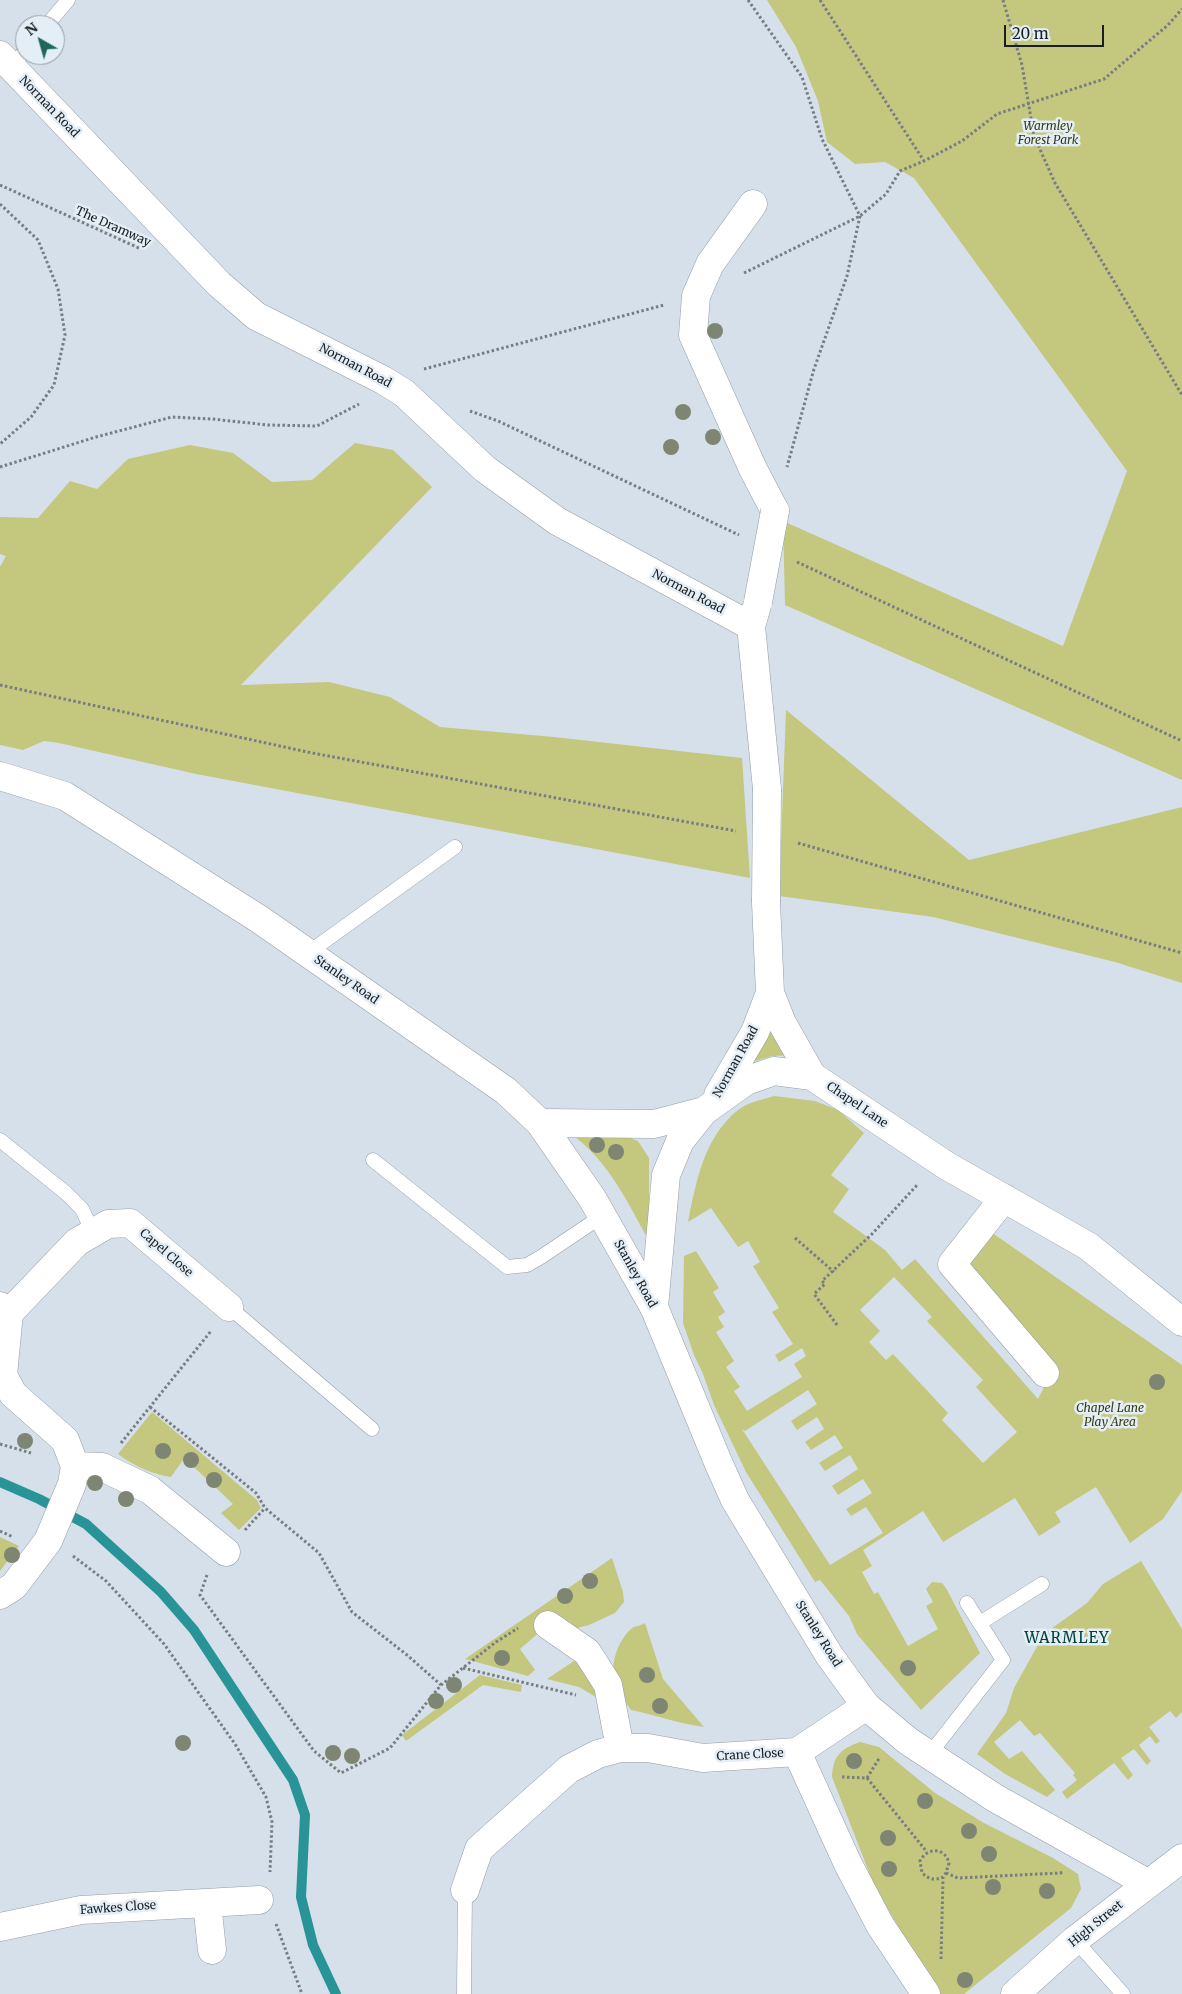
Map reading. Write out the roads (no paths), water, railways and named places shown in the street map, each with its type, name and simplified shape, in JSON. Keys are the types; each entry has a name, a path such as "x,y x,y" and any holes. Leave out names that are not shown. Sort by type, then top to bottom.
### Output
{"street":[{"name":"Norman Road","path":"12,58 219,284 256,316 404,393 485,469 557,522 755,614 767,789 766,902 770,993 782,1023 812,1076"},
{"path":"753,204 710,264 696,296 693,335 775,511 755,614"},
{"name":"Stanley Road","path":"0,776 66,796 217,891 506,1091 540,1123 602,1216 654,1307 735,1500 829,1655 866,1706 908,1741 995,1798 1147,1883"},
{"name":"Norman Road","path":"708,1107 755,1032 770,993"},
{"name":"Chapel Lane","path":"654,1307 666,1175 680,1141 708,1107 746,1081 774,1071 812,1076 939,1161 1088,1246 1182,1322"},
{"name":"Chapel Lane","path":"540,1123 654,1124 708,1107"},
{"path":"1004,1198 952,1264 1045,1373"},
{"name":"Capel Close","path":"73,1475 65,1440 13,1394 4,1375 5,1310 77,1242 108,1224 130,1223 229,1307"},
{"path":"0,1595 14,1586 48,1541 73,1475 102,1467 150,1490 226,1552"},
{"path":"548,1625 587,1652 608,1684 620,1748"},
{"name":"Crane Close","path":"465,1890 479,1849 569,1768 598,1754 620,1748 648,1748 703,1758 801,1763 866,1706"},
{"path":"801,1763 848,1864 880,1925 926,1994"},
{"name":"High Street","path":"1014,1994 1075,1940 1182,1858"},
{"name":"Fawkes Close","path":"0,1927 81,1910 267,1898"},
{"path":"207,1903 212,1950"}],"lane":[{"path":"55,15 68,0"},
{"path":"308,953 455,847"},
{"path":"0,1140 66,1193 82,1209 94,1233"},
{"path":"373,1160 508,1267 527,1265 602,1216"},
{"path":"229,1307 372,1428"},
{"path":"980,1623 1042,1584"},
{"path":"928,1755 1003,1660 967,1603"},
{"path":"464,1994 465,1890"},
{"path":"1075,1940 1123,1994"}],"waterway":[{"path":"0,1482 39,1499 86,1524 161,1592 194,1630 293,1780 305,1815 301,1897 313,1945 336,1994"}],"district":[{"name":"WARMLEY","path":"1067,1639"}],"park label":[{"name":"Warmley Forest Park","path":"1048,134"},
{"name":"Chapel Lane Play Area","path":"1110,1416"}]}
